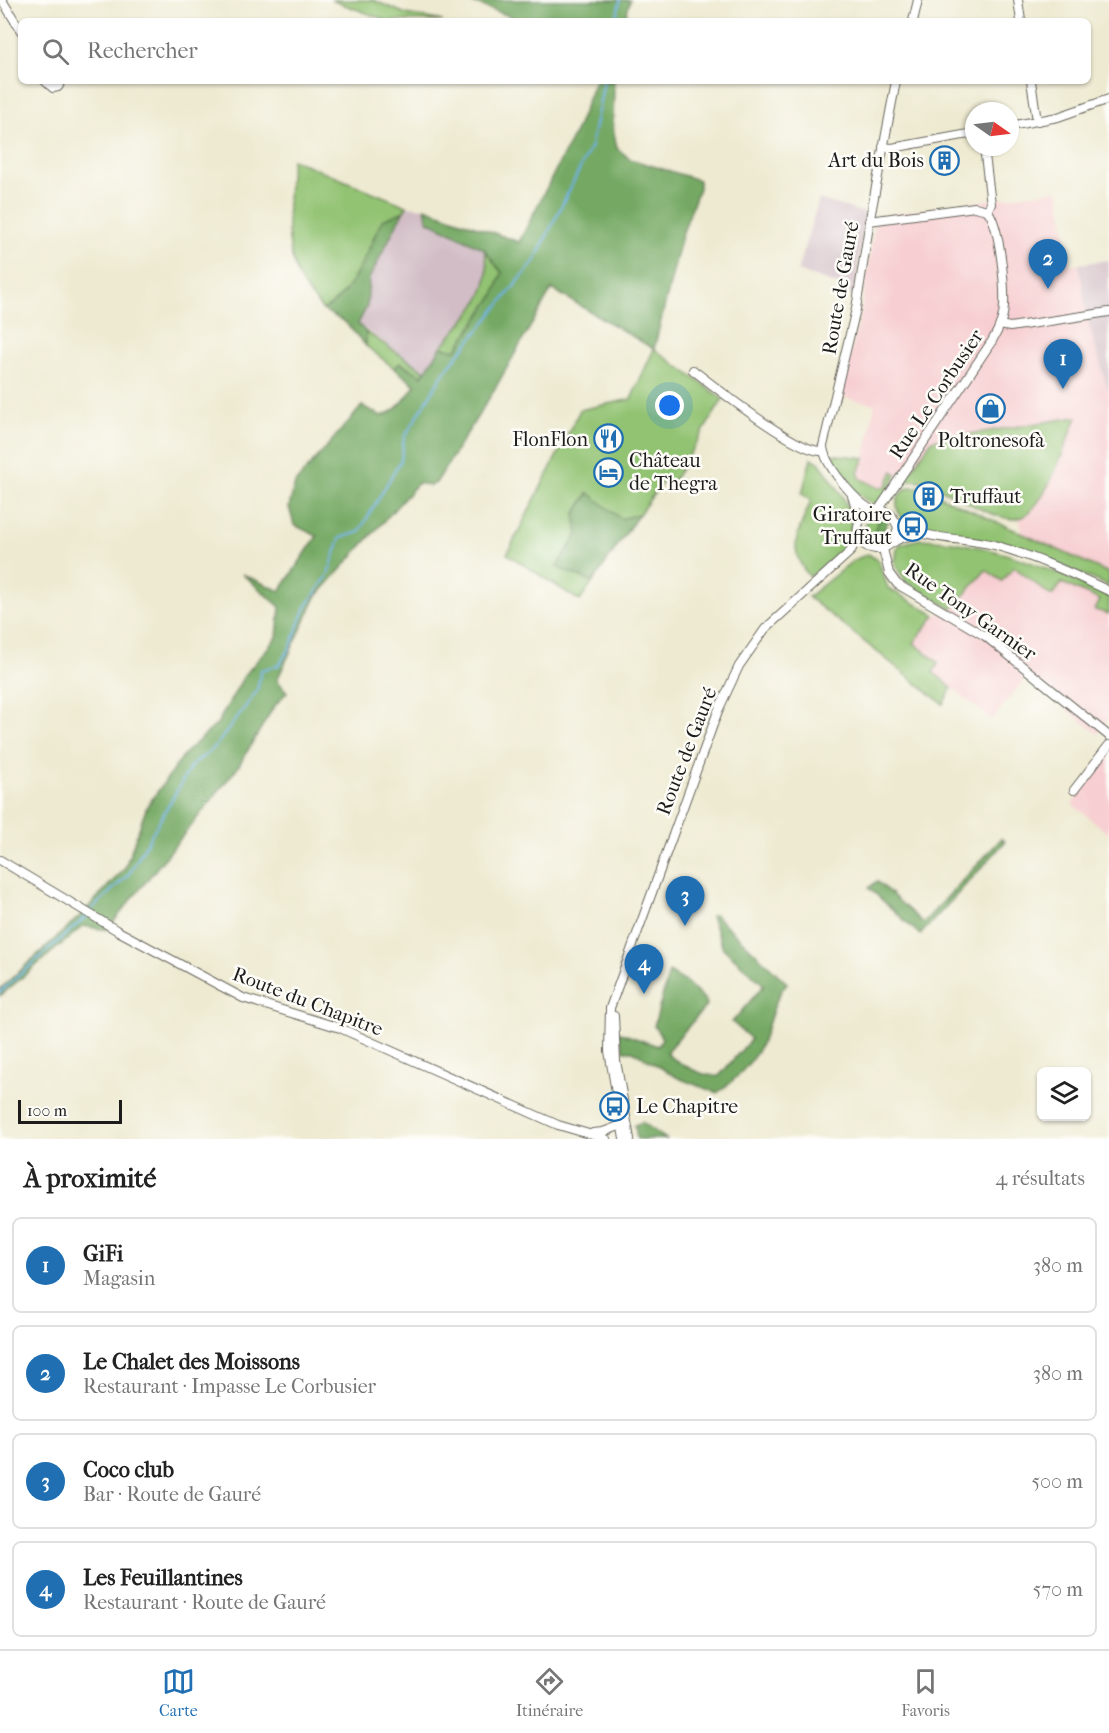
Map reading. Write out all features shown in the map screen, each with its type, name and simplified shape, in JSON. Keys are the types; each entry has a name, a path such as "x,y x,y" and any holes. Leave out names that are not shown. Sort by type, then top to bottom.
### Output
{"street":[{"path":"2,0 18,26"},
{"path":"914,18 918,0"},
{"path":"1018,0 1021,18"},
{"name":"Route de Gauré","path":"824,452 856,309 895,84"},
{"path":"1031,84 1037,121"},
{"path":"1019,124 1037,121 1108,98"},
{"path":"883,147 892,148 965,135"},
{"name":"Rue Le Corbusier","path":"876,509 894,490 992,341 1000,325 1004,307 1003,287 995,226 987,210 991,204 985,156"},
{"path":"870,221 975,207 987,210"},
{"path":"1000,325 1010,327 1107,314"},
{"path":"693,370 767,423 812,451 824,452 850,493 860,520 858,534 863,543 871,548 883,549 894,542 921,534 966,539 1015,551 1109,591"},
{"name":"Rue Le Corbusier","path":"894,490 896,520"},
{"path":"850,493 921,534"},
{"path":"860,520 876,509"},
{"path":"894,542 898,532 896,520"},
{"name":"Route de Gauré","path":"624,1139 625,1126 614,1044 616,989 729,686 765,629 798,596 851,551 858,534"},
{"name":"Route de Gauré","path":"842,560 871,548"},
{"name":"Rue Tony Garnier","path":"883,549 889,573 897,584 985,636 1109,736"},
{"path":"1074,790 1109,745"},
{"name":"Route du Chapitre","path":"0,860 118,931 243,998 340,1028 584,1133 606,1139"},
{"path":"584,1133 603,1132 625,1126"},
{"name":"Route de Gauré","path":"625,1126 630,1139"}],"shaded area":[{"path":"1059,190 1070,265 1079,264 1089,323 1109,393 1109,573 1023,534 1019,518 1033,511 1042,497 1076,417 932,440 903,482 893,471 886,486 879,488 861,480 858,473 865,458 875,404 840,397 861,312 876,216"},
{"path":"819,199 865,213 854,297 838,285 797,271"},
{"path":"407,206 425,208 428,221 484,249 489,267 488,281 475,306 425,371 358,324 367,306 369,279"},
{"path":"1109,260 1109,393 1088,323 1079,264"},
{"path":"1014,566 1053,595 1061,583 1100,600 1095,610 1109,614 1109,718 1098,734 1026,677 992,720 932,672 914,643 935,615 953,609 986,570"},
{"path":"1109,757 1109,834 1072,804"}],"green space":[{"path":"331,0 373,0 406,14 427,18 380,18"},
{"path":"465,0 630,0 626,18 515,18"},
{"path":"594,84 614,84 613,128 617,148 630,159 699,180 699,188 682,235 654,349 552,289 493,392 436,483 430,486 418,483 316,597 277,680 287,692 273,708 238,767 107,930 83,926 0,996 0,989 82,914 125,868 147,806 186,752 217,724 244,676 277,637 280,607 242,574 280,591 317,536 294,525 289,507 295,483 362,406 381,416 391,412 405,399 415,385 394,368 400,363 422,376 441,347 456,350 494,295 502,273 484,249 428,221 425,208 519,242 577,128"},
{"path":"292,159 407,206 403,212 382,220 351,282 334,303 323,310 300,280 291,252 288,204"},
{"path":"403,212 369,279 367,306 358,324 366,332 366,346 345,322 323,310 343,293 359,270 383,220"},
{"path":"484,249 502,273 494,295 456,350 441,347 470,313 483,291 487,278"},
{"path":"366,332 425,371 421,376 401,363 394,368 366,346"},
{"path":"654,349 723,399 671,485 664,480 639,514 621,519 588,493 575,514 578,535 556,567 593,582 580,601 507,554 580,410 631,399"},
{"path":"1077,417 1053,476 1035,506 1026,515 1015,519 998,516 923,482 914,480 903,482 932,440"},
{"path":"829,454 865,458 858,473 861,479 879,488 886,486 893,471 897,475 879,505 864,499 857,493 843,477"},
{"path":"811,458 819,462 840,493 850,516 851,527 849,539 842,550 810,577 802,567 796,548 799,531 811,500 802,494"},
{"path":"910,487 920,487 1109,573 1109,586 1016,547 907,525 900,515 897,504 900,495"},
{"path":"589,493 621,519 639,514 593,582 556,567 578,535 575,514"},
{"path":"882,515 869,541 864,533 866,522 871,517"},
{"path":"882,515 889,519 878,544 869,541"},
{"path":"920,539 970,545 994,551 1063,575 1109,596 1109,614 1095,610 1100,600 1062,583 1053,595 1050,595 1014,567 1002,581 986,570 952,609 906,582 895,565 897,548 901,544"},
{"path":"868,554 878,560 888,588 935,615 914,643 939,663 933,672 952,688 943,704 808,597 854,560"},
{"path":"1002,838 1005,842 920,935 869,888 877,881 923,923"},
{"path":"715,915 787,983 778,996 763,1040 755,1055 731,1083 717,1093 678,1078 633,1051 624,1051 618,1032 658,1046 662,1038 654,1026 669,972 686,982 706,1001 707,1005 667,1051 669,1056 686,1067 719,1076 751,1039 732,1022 764,985 723,948 711,916"},
{"path":"642,1122 666,1139 637,1139 635,1125"}],"waterway":[{"path":"617,18 620,0"},
{"path":"91,910 129,874 191,766 215,747 257,691 261,670 279,665 290,648 306,607 328,575 340,538 359,532 401,460 404,438 445,371 534,262 591,146 603,84"},
{"path":"0,992 88,915"}],"place":[{"name":"Art du Bois","path":"945,160"},
{"name":"Le Chalet des Moissons","path":"1048,289"},
{"name":"GiFi","path":"1063,389"},
{"name":"Poltronesofà","path":"991,409"},
{"name":"FlonFlon","path":"609,439"},
{"name":"Château de Thegra","path":"608,472"},
{"name":"Truffaut","path":"929,496"},
{"name":"Giratoire Truffaut","path":"913,526"},
{"name":"Coco club","path":"685,926"},
{"name":"Les Feuillantines","path":"644,994"},
{"name":"Le Chapitre","path":"615,1106"}]}
